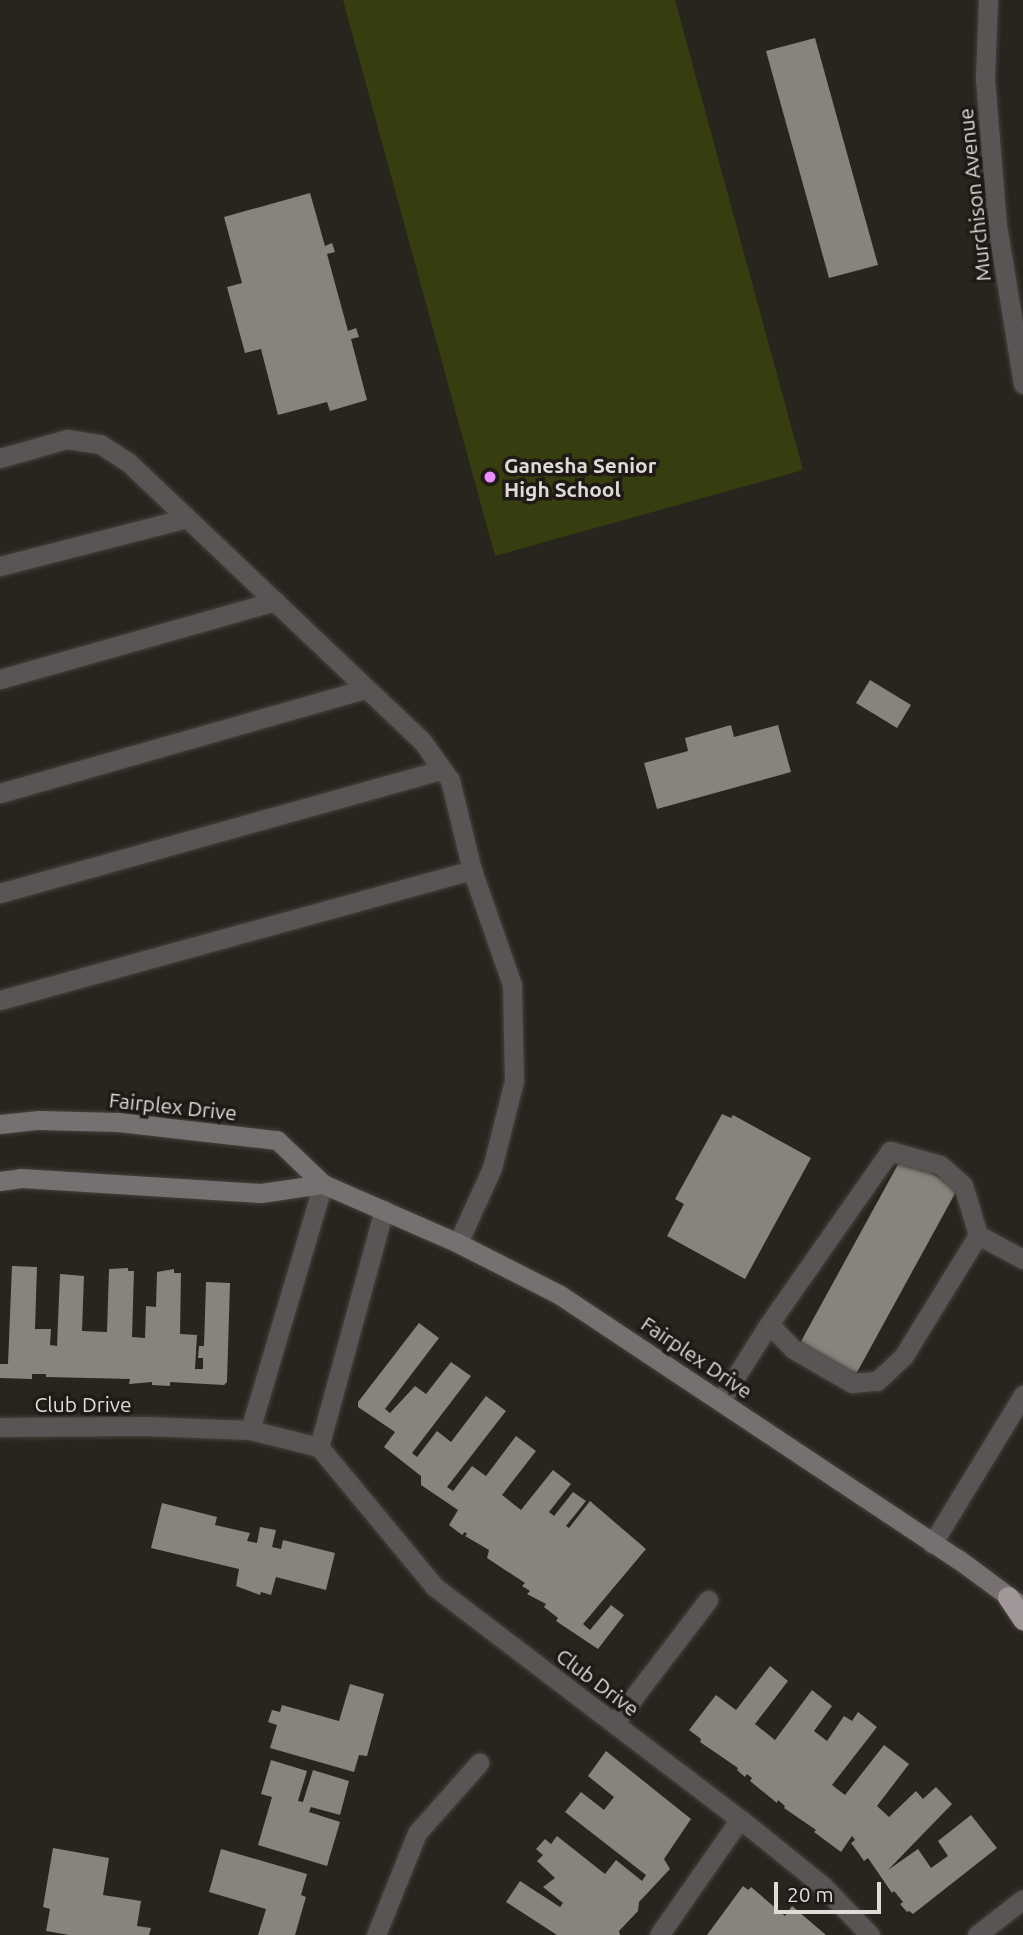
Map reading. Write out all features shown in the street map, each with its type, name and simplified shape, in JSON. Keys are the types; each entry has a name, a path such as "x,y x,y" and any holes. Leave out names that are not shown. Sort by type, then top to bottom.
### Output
{"highway":[{"path":"1015,1602 1023,1619"}],"main road":[{"name":"Fairplex Drive","path":"0,1124 39,1120 118,1122 276,1140 323,1184 458,1243 560,1295 721,1400 1015,1602"},
{"path":"0,1181 21,1178 261,1193 323,1184"}],"street":[{"name":"Murchison Avenue","path":"988,0 985,79 996,212 1023,384"},
{"path":"0,458 67,439 100,444 129,463 422,741 450,780 472,870 512,985 514,1081 492,1168 458,1243"},
{"path":"0,566 187,518"},
{"path":"0,679 275,601"},
{"path":"0,793 366,689"},
{"path":"0,893 442,770"},
{"path":"0,1000 472,870"},
{"path":"721,1400 769,1324 890,1151 940,1165 963,1185 978,1234 1023,1259"},
{"path":"250,1430 323,1184"},
{"path":"319,1447 384,1210"},
{"path":"769,1324 793,1349 852,1382 877,1381 903,1357 978,1234"},
{"path":"932,1544 1023,1395"},
{"name":"Club Drive","path":"0,1427 146,1426 250,1430 319,1447 435,1587 740,1819 822,1886 870,1935"},
{"path":"614,1723 708,1600"},
{"path":"376,1935 417,1833 479,1763"},
{"path":"659,1935 740,1819"},
{"path":"977,1935 1023,1899"}],"green space":[{"path":"343,0 675,0 803,470 495,556"}],"building":[{"path":"815,38 878,265 829,278 766,51"},
{"path":"310,193 325,246 332,243 335,252 327,254 348,331 356,328 359,337 351,339 367,400 330,411 327,402 278,415 261,349 245,353 227,287 242,283 224,217"},
{"path":"870,680 911,705 897,728 856,703"},
{"path":"731,725 734,737 778,725 791,772 657,809 644,763 688,751 685,738"},
{"path":"722,1114 731,1118 733,1115 811,1158 745,1279 667,1236 684,1204 675,1199"},
{"path":"902,1157 958,1188 855,1376 799,1345"},
{"path":"12,1266 37,1267 35,1329 51,1329 50,1345 57,1346 60,1274 84,1276 82,1331 107,1332 109,1269 128,1268 128,1271 134,1271 132,1337 145,1338 146,1306 156,1307 157,1272 174,1269 174,1273 181,1273 180,1334 197,1335 195,1369 203,1369 203,1358 198,1358 199,1346 204,1346 206,1282 230,1283 227,1382 224,1385 170,1382 170,1386 152,1385 152,1382 129,1384 130,1379 46,1377 46,1374 32,1374 32,1379 0,1378 0,1364 8,1364"},
{"path":"419,1323 439,1338 385,1409 390,1413 415,1386 426,1394 451,1362 471,1376 412,1453 417,1457 437,1431 451,1442 486,1396 506,1411 447,1487 453,1491 472,1466 486,1476 516,1436 536,1451 502,1495 521,1510 553,1470 571,1484 549,1512 554,1516 573,1492 586,1501 566,1526 569,1528 590,1501 646,1549 583,1624 590,1630 611,1605 624,1615 598,1649 556,1621 558,1618 544,1607 546,1604 527,1594 530,1591 522,1586 525,1583 487,1558 489,1550 465,1536 465,1532 462,1535 449,1525 458,1510 421,1485 421,1476 384,1447 395,1432 358,1407 358,1402"},
{"path":"162,1503 217,1517 215,1525 250,1533 247,1541 257,1543 260,1527 276,1530 272,1547 281,1549 283,1540 335,1553 326,1590 276,1577 271,1595 261,1592 260,1595 236,1586 239,1569 151,1548"},
{"path":"770,1666 788,1681 755,1724 775,1740 812,1690 832,1706 814,1731 827,1741 844,1716 852,1721 858,1712 877,1727 832,1785 845,1795 884,1745 909,1764 877,1806 889,1817 916,1791 923,1799 936,1787 952,1804 888,1870 918,1849 931,1868 948,1856 938,1841 971,1815 997,1848 913,1914 907,1912 900,1904 903,1902 894,1891 892,1893 868,1858 864,1861 851,1843 855,1840 852,1836 841,1852 814,1832 816,1830 784,1808 778,1800 777,1803 750,1781 752,1778 747,1774 745,1777 738,1768 700,1742 701,1739 689,1730 716,1695 736,1710"},
{"path":"350,1684 384,1694 367,1756 359,1755 354,1772 270,1748 277,1725 268,1722 272,1710 280,1712 282,1705 339,1721"},
{"path":"606,1751 691,1819 664,1859 670,1869 639,1902 638,1911 619,1931 620,1935 557,1935 506,1902 520,1881 560,1907 563,1903 543,1887 555,1878 537,1861 543,1855 536,1849 545,1839 551,1844 557,1836 605,1874 616,1860 642,1881 646,1875 565,1812 581,1792 604,1810 614,1797 588,1776"},
{"path":"271,1760 307,1771 298,1801 303,1802 313,1770 349,1781 340,1815 311,1807 309,1812 340,1822 327,1866 258,1845 272,1797 261,1794"},
{"path":"53,1848 109,1858 103,1895 141,1901 137,1926 151,1928 149,1935 69,1935 46,1931 50,1909 43,1907"},
{"path":"221,1849 307,1874 301,1895 306,1897 295,1935 258,1935 266,1909 209,1892"},
{"path":"743,1886 748,1890 751,1887 785,1916 792,1906 826,1935 707,1935"}],"place":[{"name":"Ganesha Senior High School","path":"490,477"}]}
